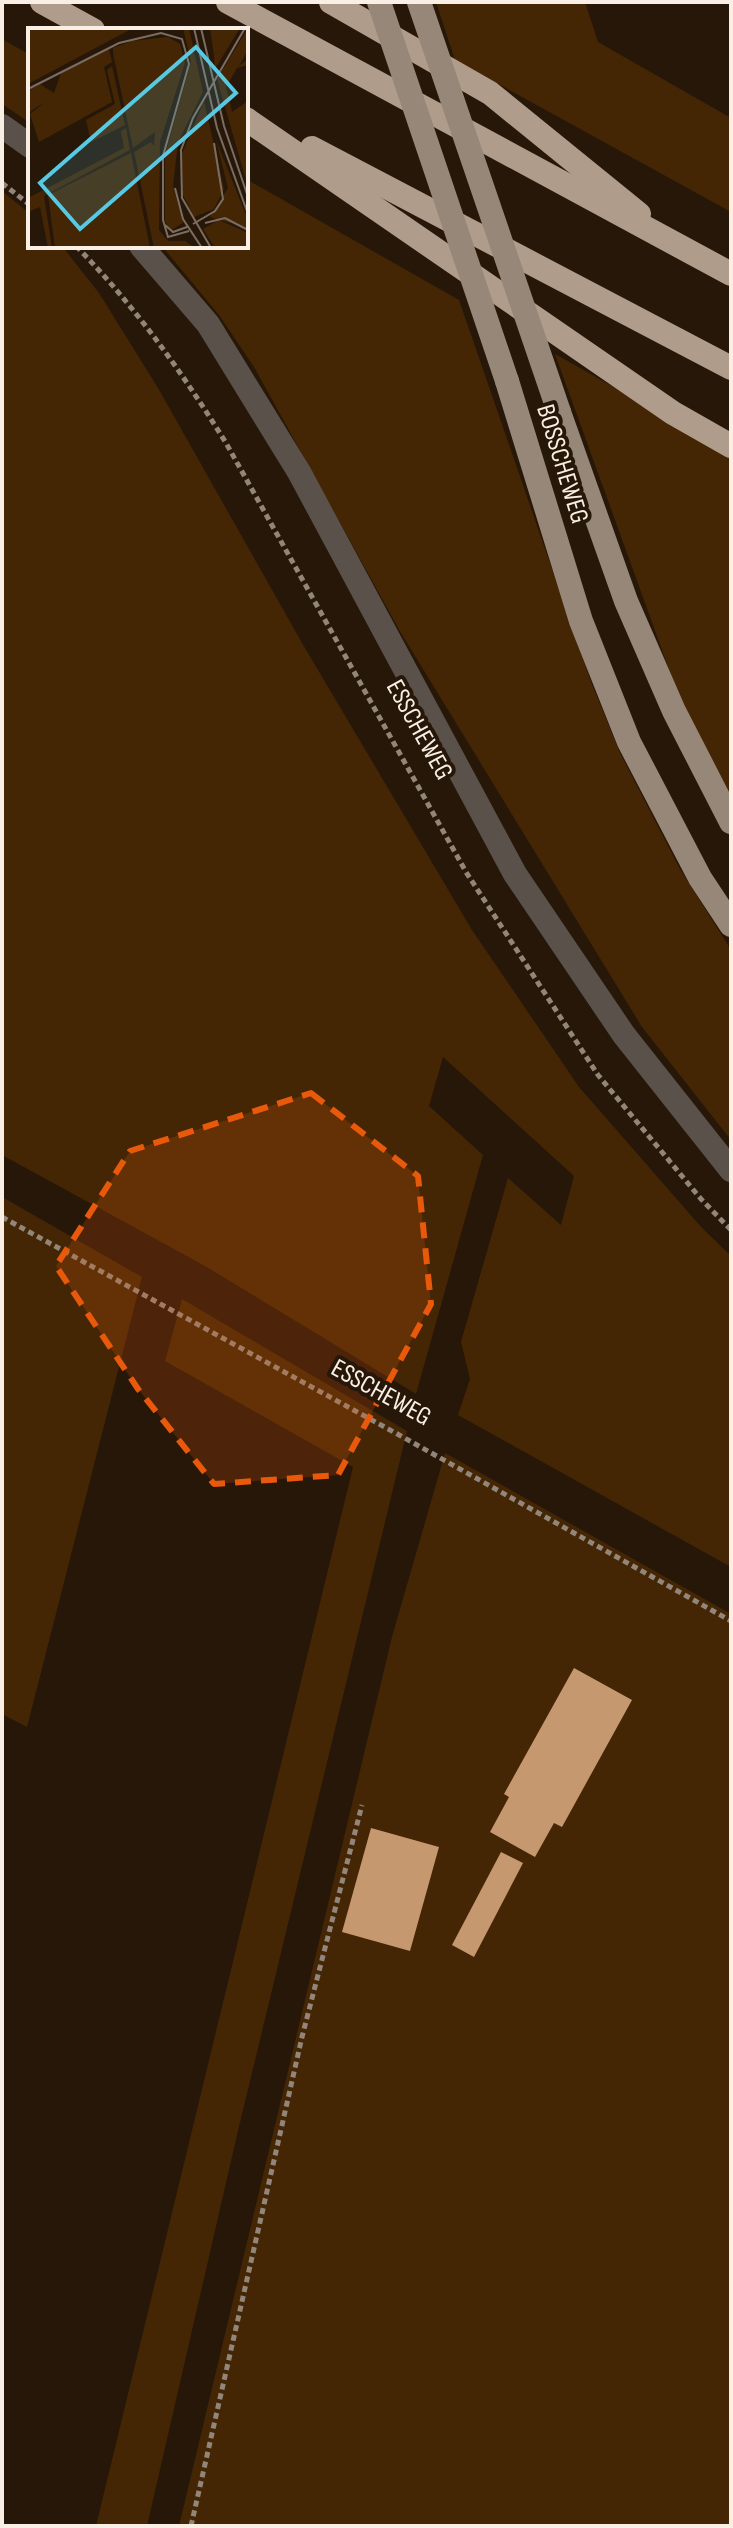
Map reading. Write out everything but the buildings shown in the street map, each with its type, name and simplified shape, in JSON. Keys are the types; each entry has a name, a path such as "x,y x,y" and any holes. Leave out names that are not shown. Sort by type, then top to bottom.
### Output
{"highway":[{"path":"42,2 89,28"},
{"path":"228,2 731,274"},
{"path":"331,2 490,93 688,253"},
{"path":"248,117 731,368"},
{"path":"248,117 673,413 731,446"}],"main road":[{"name":"BOSSCHEWEG","path":"379,2 507,381 581,621 629,742 700,878 731,925"},
{"name":"BOSSCHEWEG","path":"419,2 626,601 674,711 731,822"}],"street":[{"path":"2,126 28,145"},
{"name":"ESSCHEWEG","path":"143,248 208,324 299,472 515,874 624,1035 731,1170"}],"path":[{"path":"2,183 28,203"},
{"name":"ESSCHEWEG","path":"78,248 148,326 194,392 263,508 466,872 598,1075 701,1199 731,1230"},
{"name":"ESSCHEWEG","path":"2,1217 731,1621"},
{"path":"191,2526 302,2037 362,1805"}],"highlighted area":[{"path":"311,1093 418,1176 431,1304 338,1475 214,1484 138,1389 56,1266 130,1151"}],"shaded area":[{"path":"436,2 585,2 598,42 731,118 731,212 455,60"},
{"path":"2,39 28,54 28,122 2,104"},
{"path":"248,180 459,300 591,682 620,753 680,869 731,950 731,1140 642,1027 401,633 254,367 219,315 164,248 248,248"},
{"path":"2,191 28,212 28,248 64,248 99,293 158,388 302,643 472,930 579,1087 702,1228 731,1256 731,1567 458,1415 470,1379 461,1342 508,1178 561,1225 574,1176 443,1057 429,1106 483,1155 416,1394 205,1266 2,1155"},
{"path":"555,354 731,453 731,796 709,758 674,683"},
{"path":"2,1197 142,1277 27,1727 2,1714"},
{"path":"182,1299 407,1431 237,2135 147,2526 96,2526 353,1467 165,1361"},
{"path":"445,1453 731,1614 731,2526 179,2526 392,1637"}]}
